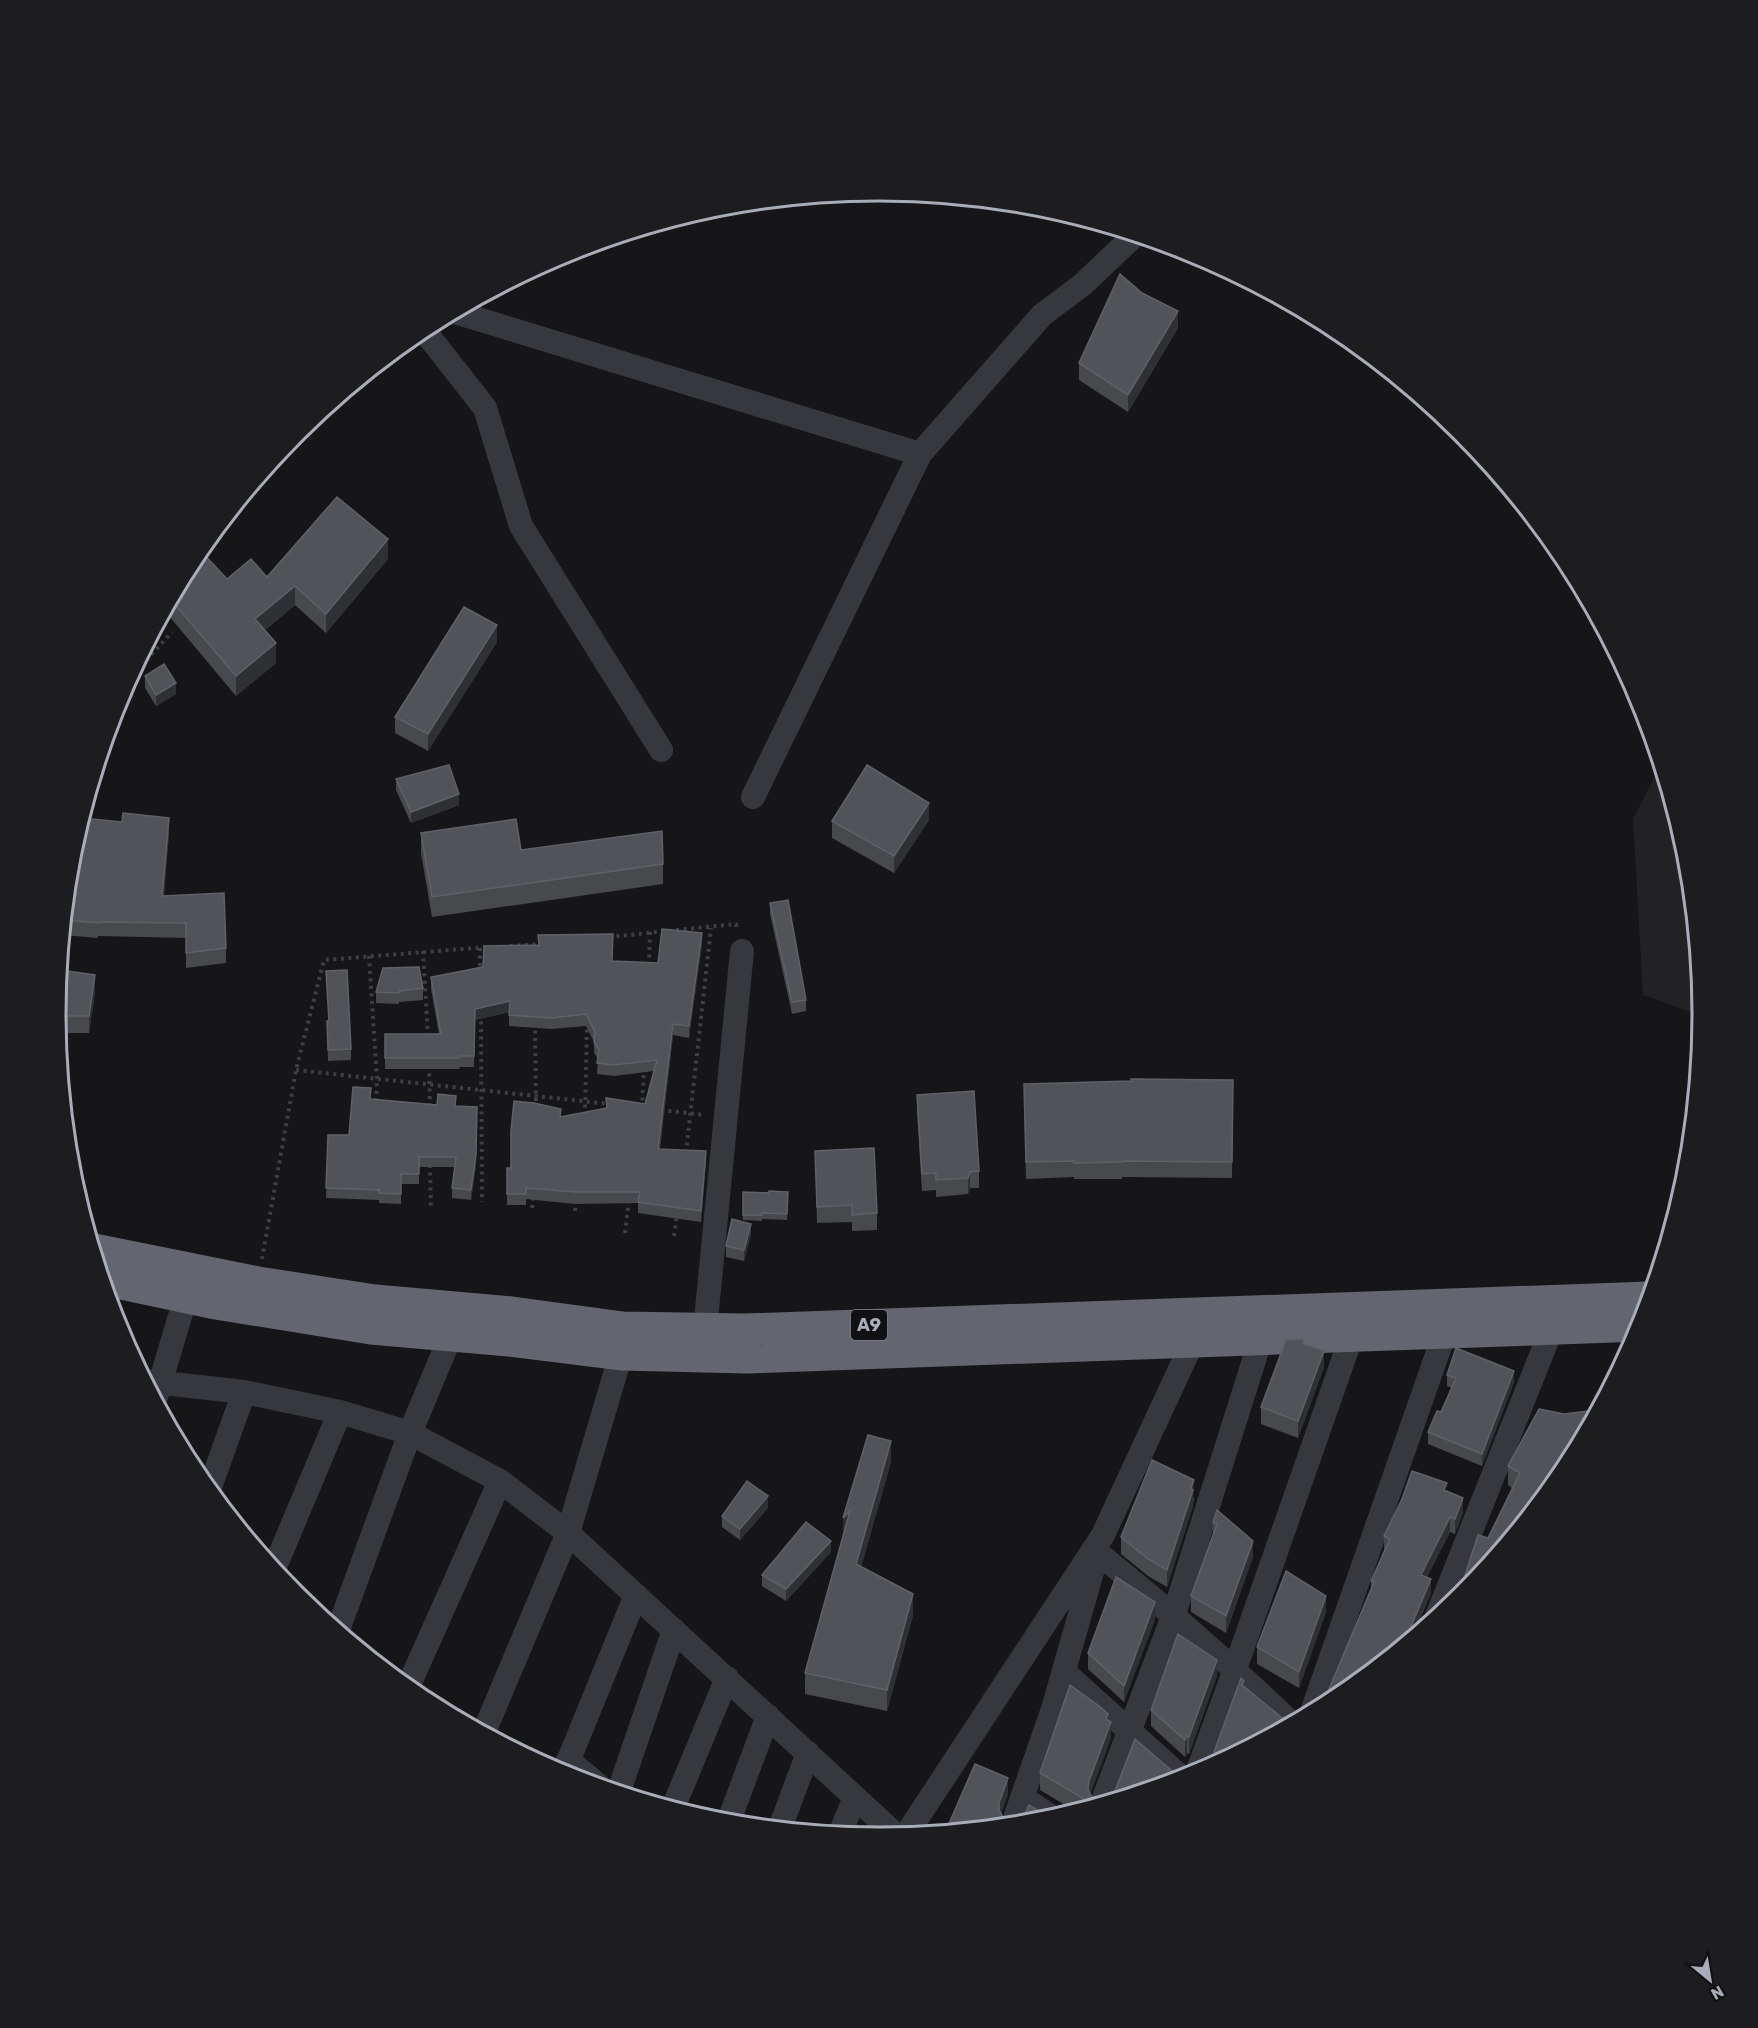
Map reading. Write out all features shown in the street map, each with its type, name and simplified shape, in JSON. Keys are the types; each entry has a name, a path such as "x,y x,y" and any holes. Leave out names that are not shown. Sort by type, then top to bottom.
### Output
{"highway":[{"name":"A9","path":"102,1252 258,1283 375,1301 512,1313 623,1328 746,1330 1640,1298"},
{"name":"A9","path":"111,1281 253,1309 371,1328 509,1340 621,1354 747,1356 1630,1325"}],"street":[{"path":"753,797 920,454 1042,315 1082,285 1129,241"},
{"path":"464,315 920,454"},
{"path":"430,336 485,408 521,526 661,750"},
{"path":"705,1330 742,951"},
{"path":"155,1384 186,1296"},
{"path":"1444,1598 1552,1328"},
{"path":"1317,1699 1445,1332"},
{"path":"341,1623 410,1433 451,1335"},
{"path":"1202,1760 1352,1335"},
{"path":"1105,1794 1174,1614 1261,1338"},
{"path":"1016,1815 1053,1709 1100,1544 1193,1341"},
{"path":"487,1726 568,1533 621,1354"},
{"path":"158,1388 244,1392 340,1412 410,1433 500,1481 568,1533 887,1827"},
{"path":"213,1480 244,1392"},
{"path":"278,1560 340,1412"},
{"path":"412,1679 500,1481"},
{"path":"1100,1544 1285,1718"},
{"path":"912,1826 1100,1544"},
{"path":"566,1764 636,1595"},
{"path":"621,1785 674,1629"},
{"path":"1064,1672 1174,1771"},
{"path":"676,1801 727,1678"},
{"path":"732,1813 768,1716"},
{"path":"783,1821 808,1753"},
{"path":"843,1826 855,1797"},
{"path":"1022,1797 1041,1810"}],"path":[{"path":"148,658 172,632"},
{"path":"608,937 736,924 742,951"},
{"path":"685,1158 692,1113 711,928"},
{"path":"649,968 650,932"},
{"path":"501,946 544,943"},
{"path":"534,944 534,956"},
{"path":"258,1283 296,1070 324,960 490,947"},
{"path":"480,948 480,971"},
{"path":"423,951 428,1040"},
{"path":"369,956 377,1079 376,1113"},
{"path":"481,1007 482,1202"},
{"path":"535,1015 536,1108"},
{"path":"584,1124 587,1020"},
{"path":"640,1119 644,1061"},
{"path":"429,1063 430,1119"},
{"path":"296,1070 620,1106"},
{"path":"631,1107 726,1117"},
{"path":"430,1164 430,1210"},
{"path":"532,1208 533,1186"},
{"path":"575,1211 578,1190"},
{"path":"625,1233 630,1199"},
{"path":"674,1236 678,1203"}],"shaded area":[{"path":"1656,775 1676,855 1685,908 1692,1012 1643,995 1633,819"}],"building":[{"path":"1120,274 1142,293 1178,311 1128,395 1079,363"},
{"path":"337,497 388,539 326,614 295,586 255,619 276,643 236,676 176,606 207,557 227,579 251,559 267,577"},
{"path":"464,607 497,625 428,734 395,717"},
{"path":"164,664 176,683 156,695 145,676"},
{"path":"449,765 459,794 411,812 396,779"},
{"path":"867,765 929,803 894,856 832,821"},
{"path":"123,813 169,818 162,896 224,893 226,948 186,953 186,923 98,923 72,921 82,855 91,819 122,822"},
{"path":"516,819 521,850 662,831 663,864 432,897 421,833"},
{"path":"788,900 806,1000 792,1002 770,903"},
{"path":"662,929 702,933 689,1026 673,1024 658,1149 706,1151 701,1211 638,1202 640,1192 575,1192 526,1188 526,1194 507,1194 507,1168 511,1168 514,1101 561,1109 560,1117 607,1108 606,1098 645,1104 657,1060 614,1065 597,1063 599,1050 594,1042 595,1032 586,1014 551,1018 509,1015 510,1001 475,1009 474,1056 385,1058 385,1034 441,1034 431,977 483,967 484,946 539,945 538,935 613,934 612,961 658,963"},
{"path":"419,967 423,988 399,991 399,993 376,992 383,968"},
{"path":"347,970 351,1049 328,1050 326,971"},
{"path":"68,971 95,975 89,1016 66,1016"},
{"path":"1131,1079 1233,1080 1232,1162 1026,1162 1024,1084 1131,1081"},
{"path":"353,1087 371,1088 370,1099 437,1105 438,1094 456,1096 455,1106 477,1107 476,1155 471,1190 452,1188 456,1157 419,1157 419,1174 401,1174 401,1194 379,1193 379,1190 326,1188 328,1135 349,1135"},
{"path":"974,1091 979,1171 970,1172 968,1178 936,1180 936,1173 922,1174 917,1095"},
{"path":"874,1148 877,1213 852,1215 852,1205 817,1207 815,1151"},
{"path":"769,1191 788,1192 787,1214 743,1215 743,1192 769,1193"},
{"path":"732,1219 751,1224 744,1250 726,1246"},
{"path":"1304,1339 1303,1343 1324,1351 1298,1421 1261,1407 1286,1340"},
{"path":"1456,1348 1514,1371 1482,1454 1428,1432 1437,1411 1441,1412 1456,1378 1447,1375"},
{"path":"1539,1409 1564,1414 1588,1411 1555,1466 1524,1509 1464,1578 1478,1535 1488,1538 1520,1473 1508,1466"},
{"path":"868,1435 891,1441 856,1564 913,1594 887,1690 805,1673 850,1511 843,1518"},
{"path":"1152,1460 1194,1480 1191,1488 1193,1490 1167,1570 1148,1559 1121,1537"},
{"path":"1412,1471 1447,1483 1444,1490 1463,1498 1455,1519 1450,1517 1421,1575 1431,1579 1410,1629 1374,1659 1328,1692 1374,1582 1371,1581 1390,1539 1384,1536 1402,1499"},
{"path":"747,1481 768,1496 740,1529 722,1516"},
{"path":"1217,1510 1253,1541 1226,1616 1191,1596 1217,1524 1213,1522"},
{"path":"806,1522 831,1541 786,1589 762,1575"},
{"path":"1286,1571 1326,1596 1299,1672 1257,1647"},
{"path":"1116,1577 1155,1602 1124,1686 1088,1653"},
{"path":"1178,1634 1217,1660 1189,1737 1187,1736 1185,1740 1151,1710"},
{"path":"1241,1678 1244,1681 1242,1685 1284,1718 1239,1743 1216,1754 1214,1752"},
{"path":"1070,1685 1108,1714 1106,1719 1111,1722 1089,1781 1088,1789 1094,1798 1085,1800 1040,1773"},
{"path":"1135,1739 1172,1771 1140,1784 1115,1791"},
{"path":"975,1764 1008,1778 999,1803 999,1810 1003,1817 949,1823"},
{"path":"1029,1805 1039,1811 1025,1813"}]}
